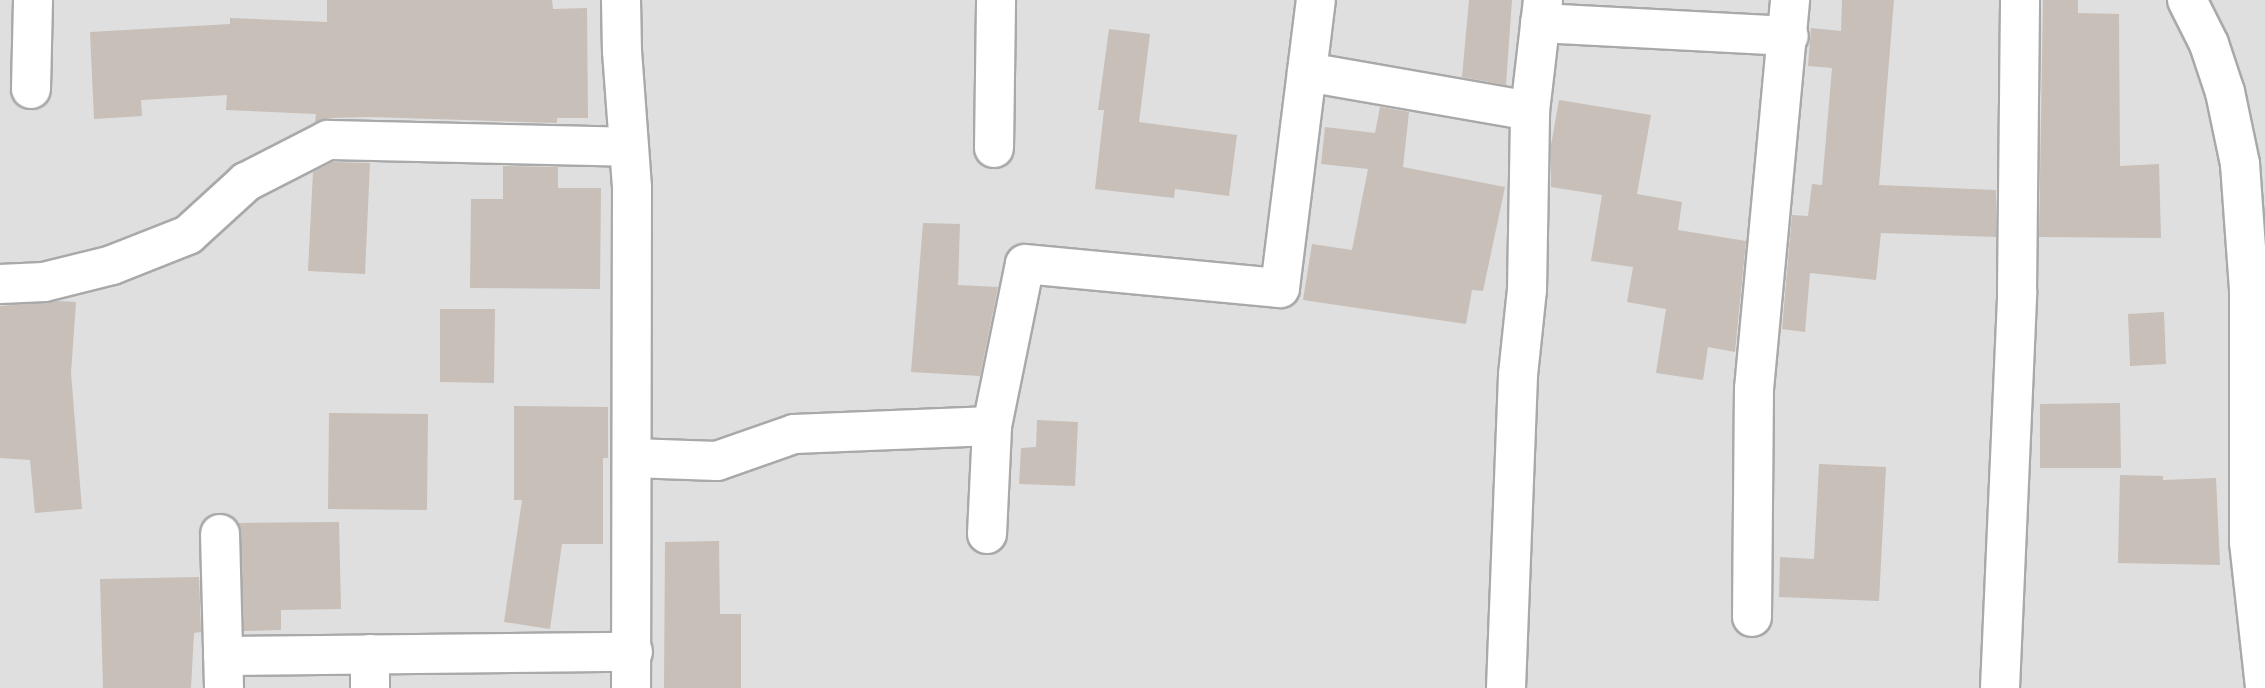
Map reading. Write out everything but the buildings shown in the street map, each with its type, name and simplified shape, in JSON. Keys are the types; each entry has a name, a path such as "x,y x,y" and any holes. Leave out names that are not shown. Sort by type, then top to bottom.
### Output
{"street":[{"path":"31,89 33,0"},
{"path":"220,534 224,672 632,670 632,188 621,0"},
{"path":"994,148 996,0"},
{"path":"987,534 992,426 1025,264 1280,288 1316,0"},
{"path":"2000,688 2017,291 2020,0"},
{"path":"2187,0 2209,44 2228,104 2240,164 2257,288 2257,541 2265,688"},
{"path":"1506,688 1518,375 1527,289 1530,111 1542,12 1790,18 1754,389 1752,617"},
{"path":"1307,72 1530,111"},
{"path":"0,284 44,282 112,265 188,234 246,182 328,140 629,148"},
{"path":"632,458 717,461 794,434 992,426"}],"shaded area":[{"path":"0,0 2265,0 2265,688 0,688"}]}
